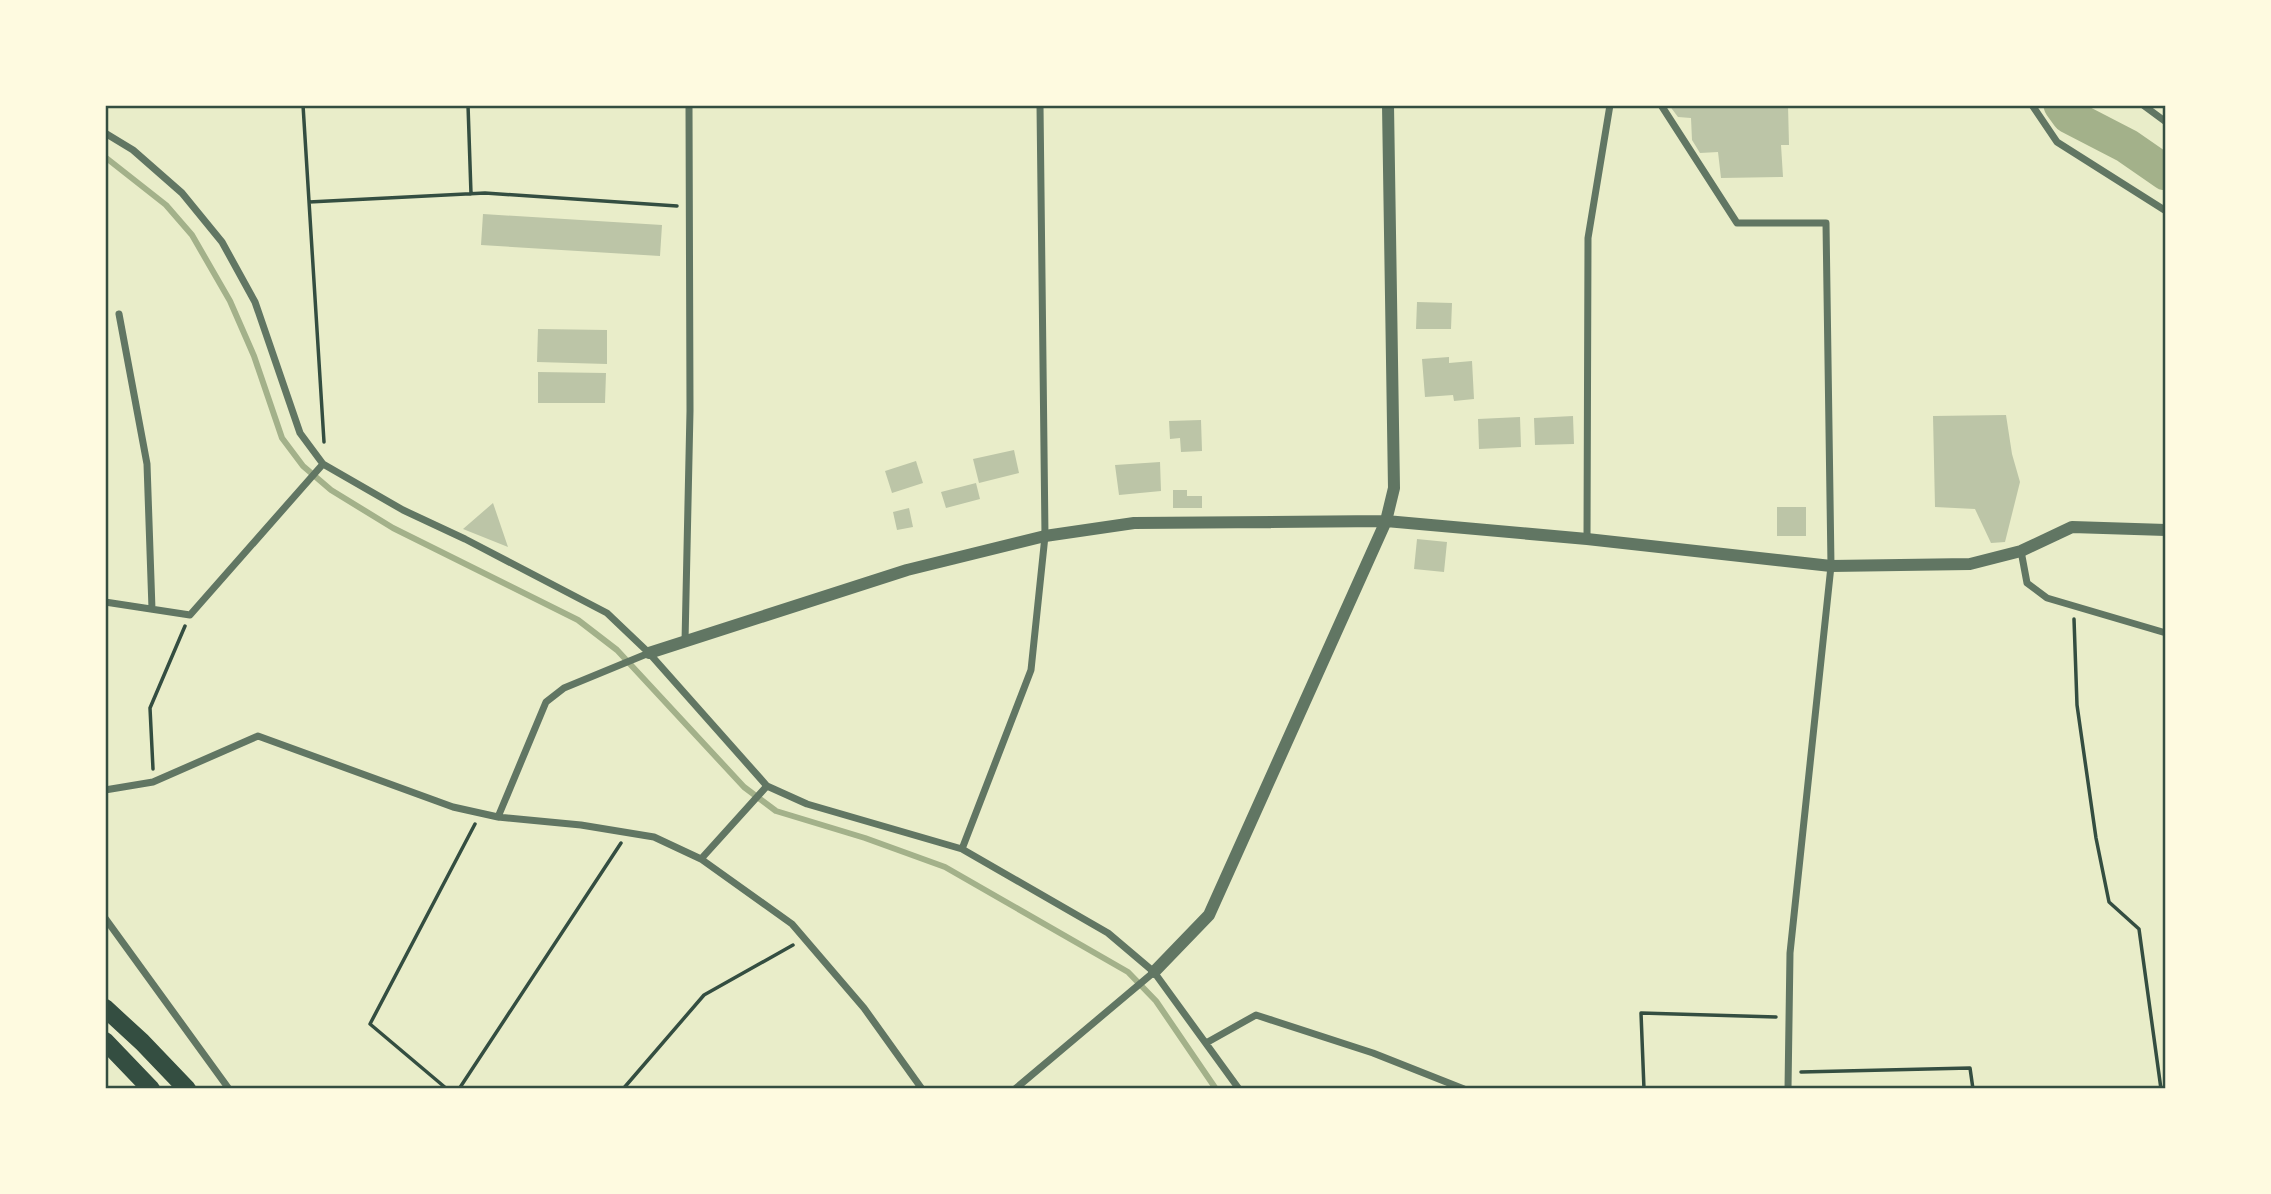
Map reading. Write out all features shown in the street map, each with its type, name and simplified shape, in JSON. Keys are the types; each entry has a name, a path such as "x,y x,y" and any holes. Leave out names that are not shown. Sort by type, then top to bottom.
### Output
{"main road":[{"path":"105,1008 187,1089"},
{"path":"105,1041 151,1089"}],"street":[{"path":"685,642 690,411 689,105"},
{"path":"961,849 1031,670 1045,536 1040,105"},
{"path":"1016,1089 1154,972 1209,915 1386,521 1394,488 1388,105"},
{"path":"1587,539 1588,238 1610,105"},
{"path":"1661,105 1737,223 1826,223 1831,566 1790,953 1788,1089"},
{"path":"2032,105 2057,142 2166,211"},
{"path":"2143,105 2166,122"},
{"path":"105,133 133,150 182,193 222,242 255,302 300,433 323,464 402,510 465,539 607,612 649,653 767,786 807,804 961,849 1108,933 1154,972 1239,1089"},
{"path":"119,314 147,464 152,609"},
{"path":"105,603 190,615 323,464"},
{"path":"498,817 546,702 564,688 649,653 907,570 1045,536 1134,523 1386,521 1587,539 1831,566 1970,564 2021,551 2072,527 2166,530"},
{"path":"2021,551 2027,583 2047,598 2166,634"},
{"path":"105,790 153,782 258,736 453,807 498,817 581,825 653,837 701,859 792,924 864,1008 922,1089"},
{"path":"701,859 767,786"},
{"path":"105,919 229,1089"},
{"path":"1206,1043 1256,1015 1374,1053 1464,1089"}],"path":[{"path":"303,105 324,443 323,464"},
{"path":"468,105 471,194"},
{"path":"309,202 471,194 688,206"},
{"path":"2074,606 2077,705 2096,838 2109,902 2139,929 2161,1089"},
{"path":"153,782 150,708 190,615"},
{"path":"447,1089 370,1024 481,813"},
{"path":"459,1089 628,833"},
{"path":"624,1089 704,995 804,939"},
{"path":"1644,1089 1641,1013 1789,1017"},
{"path":"1788,1072 1970,1068 1973,1089"}],"building":[{"path":"1669,105 1788,105 1789,145 1781,145 1783,177 1721,178 1718,152 1700,153 1692,140 1691,118 1678,117"},
{"path":"483,214 662,225 660,256 481,245"},
{"path":"1417,302 1452,303 1451,329 1416,329"},
{"path":"538,329 607,330 607,364 537,362"},
{"path":"1449,357 1449,363 1472,361 1474,399 1454,401 1453,395 1425,397 1422,359"},
{"path":"538,372 606,373 605,403 538,403"},
{"path":"2006,415 2012,454 2020,482 2005,542 1991,543 1975,509 1935,507 1933,416"},
{"path":"1573,416 1574,444 1535,445 1534,418"},
{"path":"1520,417 1521,447 1479,449 1478,419"},
{"path":"1201,420 1202,451 1181,452 1180,438 1170,439 1169,421"},
{"path":"1014,450 1019,473 979,483 973,459"},
{"path":"916,461 923,483 892,493 885,471"},
{"path":"1160,462 1161,491 1119,495 1115,465"},
{"path":"976,483 980,499 946,508 941,492"},
{"path":"1173,490 1187,490 1187,496 1202,496 1202,508 1173,508"},
{"path":"493,503 508,547 463,529"},
{"path":"1777,507 1806,507 1806,536 1777,536"},
{"path":"909,508 913,527 897,530 893,512"},
{"path":"1417,539 1447,542 1444,572 1414,569"}],"waterway":[{"path":"2061,105 2069,116 2127,146 2166,173"},
{"path":"105,157 166,205 192,235 230,301 254,356 282,438 303,466 331,490 393,528 578,620 617,650 744,787 776,811 865,838 945,867 1128,972 1156,1001 1216,1089"}]}
